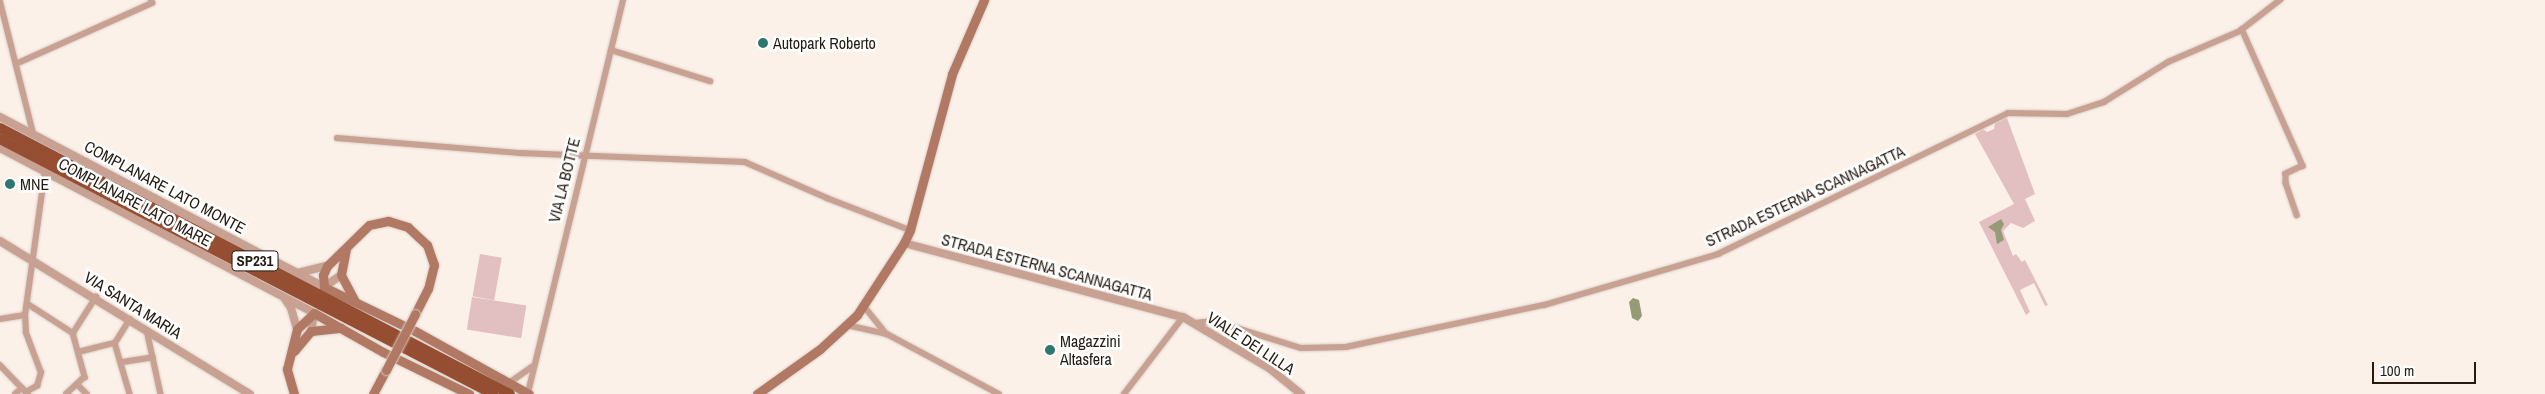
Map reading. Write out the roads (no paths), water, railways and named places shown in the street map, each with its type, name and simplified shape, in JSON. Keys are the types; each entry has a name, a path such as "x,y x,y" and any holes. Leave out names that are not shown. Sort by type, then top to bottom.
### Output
{"highway":[{"name":"SP231","path":"0,128 510,394"},
{"name":"SP231","path":"0,139 492,394"}],"main road":[{"path":"758,394 820,349 847,325 864,306 904,243 910,230 952,74 984,0"},
{"path":"324,287 323,275 327,266 361,230 378,222 397,222 418,234 432,254 434,265 428,289 373,394"},
{"path":"346,248 341,275 357,304"},
{"name":"COMPLANARE LATO MONTE","path":"324,287 399,322 529,394"},
{"path":"294,394 288,380 290,355 297,329 314,313"},
{"name":"COMPLANARE LATO MARE","path":"314,313 383,352 468,394"},
{"path":"290,355 311,331 343,328"}],"street":[{"path":"0,0 18,63 34,135"},
{"path":"18,63 152,3 151,0"},
{"name":"VIA LA BOTTE","path":"529,394 533,366 623,0"},
{"name":"STRADA ESTERNA SCANNAGATTA","path":"1195,323 1214,321 1301,348 1346,347 1544,304 1718,254 2008,113 2067,114 2104,102 2168,62 2205,49 2242,29 2280,0"},
{"path":"2242,29 2302,166 2286,174 2286,183 2297,215"},
{"path":"610,50 710,81"},
{"name":"COMPLANARE LATO MONTE","path":"0,117 324,287"},
{"path":"337,138 520,153 585,154 745,162 827,198 910,230"},
{"name":"COMPLANARE LATO MARE","path":"0,148 314,313"},
{"path":"15,394 37,386 40,373 26,333 25,315 45,171"},
{"name":"VIA SANTA MARIA","path":"0,241 96,297 250,394"},
{"name":"STRADA ESTERNA SCANNAGATTA","path":"904,243 1183,317"},
{"path":"298,273 327,266"},
{"path":"324,287 341,275"},
{"path":"73,333 96,297"},
{"path":"284,298 291,308 297,329"},
{"path":"28,304 73,333 85,377 67,394"},
{"path":"864,306 887,334"},
{"path":"311,331 314,313"},
{"path":"0,319 25,315"},
{"path":"1124,394 1183,317"},
{"name":"VIALE DEI LILLA","path":"1183,317 1269,368 1301,394"},
{"path":"78,352 115,343 130,319"},
{"path":"847,325 887,334 1000,394"},
{"path":"146,329 161,394"},
{"path":"115,343 123,362 130,394"},
{"path":"123,362 153,357"},
{"path":"0,365 26,391"},
{"path":"509,383 533,366"},
{"path":"77,384 87,394"}],"place":[{"name":"Autopark Roberto","path":"763,43"},
{"name":"MNE","path":"10,184"},
{"name":"Magazzini Altasfera","path":"1050,350"}]}
